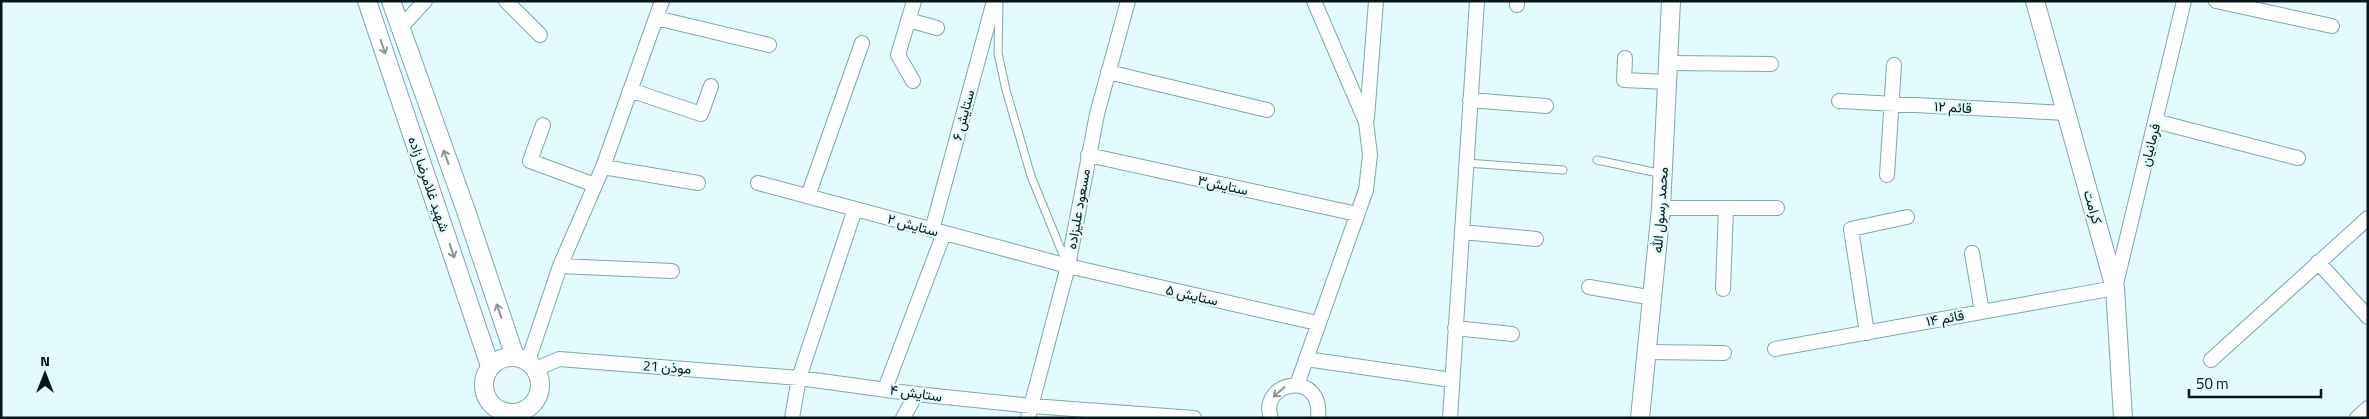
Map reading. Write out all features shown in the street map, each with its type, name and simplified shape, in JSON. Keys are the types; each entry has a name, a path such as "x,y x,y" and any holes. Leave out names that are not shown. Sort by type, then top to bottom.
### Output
{"street":[{"name":"شهید غلامرضا زاده","path":"367,1 490,366"},
{"name":"شهید غلامرضا زاده","path":"390,1 465,208 526,362"},
{"path":"400,28 425,1"},
{"path":"506,1 540,35"},
{"path":"526,362 560,266 603,167 662,1"},
{"path":"913,80 898,55 914,1"},
{"name":"ستایش ۶","path":"885,389 938,231 994,1"},
{"name":"مسعود علیزاده","path":"1030,412 1068,266 1088,155 1108,72 1128,1"},
{"path":"1314,1 1366,122"},
{"path":"1297,385 1317,323 1366,190 1370,154 1366,122 1376,1"},
{"path":"1450,418 1477,1"},
{"name":"محمد رسول الله","path":"1640,418 1654,298 1661,208 1671,1"},
{"name":"کرامت","path":"2035,1 2115,288 2123,418"},
{"name":"فرمانیان","path":"2115,288 2184,1"},
{"path":"2216,1 2332,26"},
{"path":"656,18 769,45"},
{"path":"908,20 937,28"},
{"path":"808,196 862,43"},
{"path":"1625,58 1624,80 1668,82"},
{"path":"1669,63 1772,64"},
{"path":"1887,176 1890,103 1894,65"},
{"path":"1108,72 1267,110"},
{"path":"630,90 701,114 711,86"},
{"path":"1470,100 1546,106"},
{"name":"قائم ۱۲","path":"1839,101 2066,113"},
{"path":"2155,122 2298,158"},
{"path":"543,125 530,161 595,185"},
{"name":"ستایش۳","path":"1088,155 1357,214"},
{"path":"603,167 698,183"},
{"name":"ستایش ۲","path":"758,183 1068,266"},
{"path":"1661,208 1777,208"},
{"path":"1723,289 1726,208"},
{"path":"792,418 799,378 855,209"},
{"path":"1866,332 1850,229 1907,217"},
{"path":"2211,360 2368,218"},
{"path":"1462,232 1536,238"},
{"path":"1972,253 1982,312"},
{"path":"2318,262 2368,317"},
{"path":"560,266 672,271"},
{"name":"ستایش ۵","path":"1068,266 1317,323"},
{"path":"1590,288 1654,298"},
{"name":"قائم ۱۴","path":"1775,349 2115,288"},
{"path":"1455,328 1512,334"},
{"path":"1648,352 1724,353"},
{"path":"502,359 526,362 540,384 537,398 528,408 516,413 501,415 491,404 484,392 484,378 490,366 502,359"},
{"name":"موذن 21","path":"526,362 559,359 799,378"},
{"path":"1306,359 1452,380"},
{"name":"ستایش ۴","path":"799,378 885,389 1030,412 1194,418"},
{"path":"1271,418 1270,402 1276,392 1286,386 1297,385 1308,389 1316,396 1320,407 1318,418"},
{"path":"903,418 916,394"},
{"path":"2357,418 2368,408"}],"lane":[{"path":"999,1 998,53 1006,90 1031,176 1068,266"},
{"path":"1597,160 1663,174"},
{"path":"1466,163 1563,170"}]}
